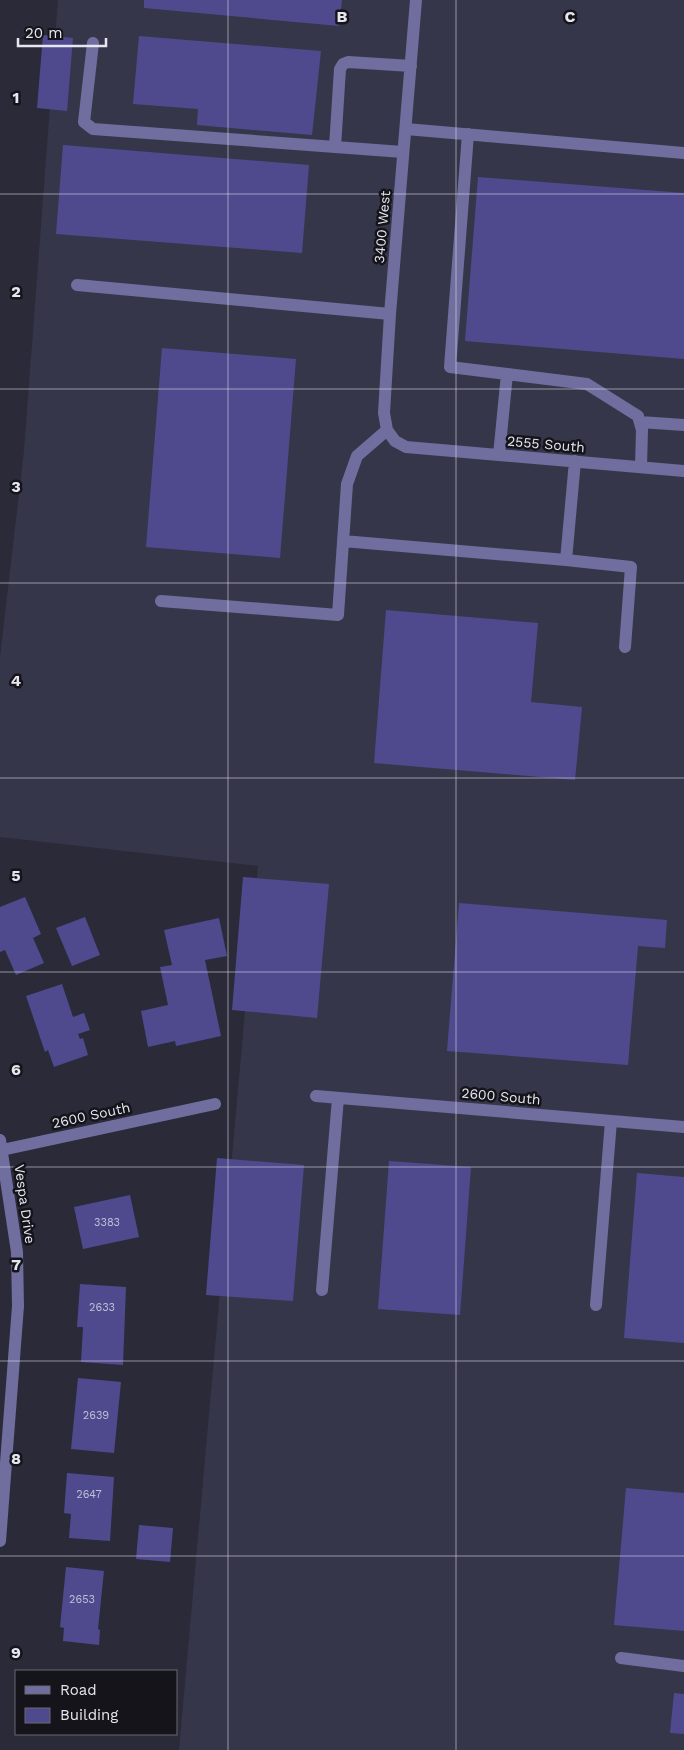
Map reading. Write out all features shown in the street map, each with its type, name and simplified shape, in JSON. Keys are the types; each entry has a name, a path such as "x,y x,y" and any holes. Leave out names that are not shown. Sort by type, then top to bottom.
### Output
{"street":[{"name":"3400 West","path":"387,430 384,413 390,314 416,0"},
{"path":"93,43 84,122 93,129 404,152"},
{"path":"335,147 340,70 343,64 348,62 411,66"},
{"path":"406,128 684,153"},
{"path":"468,134 450,367 588,384 638,416 642,430 641,467"},
{"path":"77,285 390,314"},
{"path":"499,455 507,374"},
{"path":"640,422 684,425"},
{"path":"161,601 338,615 347,484 358,456 387,430"},
{"name":"2555 South","path":"387,430 394,441 406,447 684,470"},
{"path":"566,560 575,461"},
{"path":"343,541 631,567 625,647"},
{"name":"2600 South","path":"316,1096 684,1127"},
{"path":"322,1290 338,1098"},
{"name":"2600 South","path":"1,1145 215,1104"},
{"path":"596,1305 611,1121"},
{"name":"Vespa Drive","path":"0,1541 4,1464 18,1306 17,1252 1,1145"},
{"path":"621,1658 684,1666"}],"shaded area":[{"path":"58,0 684,0 684,1750 179,1750 258,866 0,837 0,657 24,451"}],"building":[{"path":"144,0 342,0 339,26 144,8"},
{"path":"43,35 73,38 67,111 37,108"},
{"path":"139,36 321,51 312,135 197,125 198,109 133,104"},
{"path":"63,145 309,165 302,253 56,234"},
{"path":"478,177 684,193 684,359 465,341"},
{"path":"162,348 296,359 280,558 146,547"},
{"path":"386,610 538,623 531,702 582,707 575,780 374,763"},
{"path":"243,877 329,884 317,1018 232,1010"},
{"path":"25,897 41,934 33,938 44,963 16,975 5,950 0,952 0,907"},
{"path":"459,903 667,920 665,948 638,946 628,1065 447,1051"},
{"path":"85,917 100,955 72,966 56,928"},
{"path":"219,918 227,956 205,960 221,1036 176,1046 175,1041 148,1047 141,1011 168,1005 160,967 172,965 164,930"},
{"path":"62,984 73,1017 84,1013 90,1030 78,1034 80,1039 83,1038 88,1055 54,1067 48,1050 45,1052 26,996"},
{"path":"217,1158 304,1165 293,1301 206,1295"},
{"path":"389,1161 471,1167 460,1315 378,1309"},
{"path":"637,1173 684,1177 684,1343 624,1338"},
{"path":"130,1195 139,1237 83,1249 74,1207"},
{"path":"80,1284 126,1287 123,1365 81,1362 83,1327 77,1327"},
{"path":"78,1378 121,1382 114,1453 71,1449"},
{"path":"67,1473 114,1477 110,1541 69,1538 71,1514 64,1513"},
{"path":"626,1488 684,1493 684,1631 614,1625"},
{"path":"139,1525 173,1528 170,1562 136,1559"},
{"path":"66,1567 104,1571 98,1629 100,1630 99,1645 63,1641 64,1628 60,1627"},
{"path":"674,1693 684,1694 684,1734 670,1733"}]}
